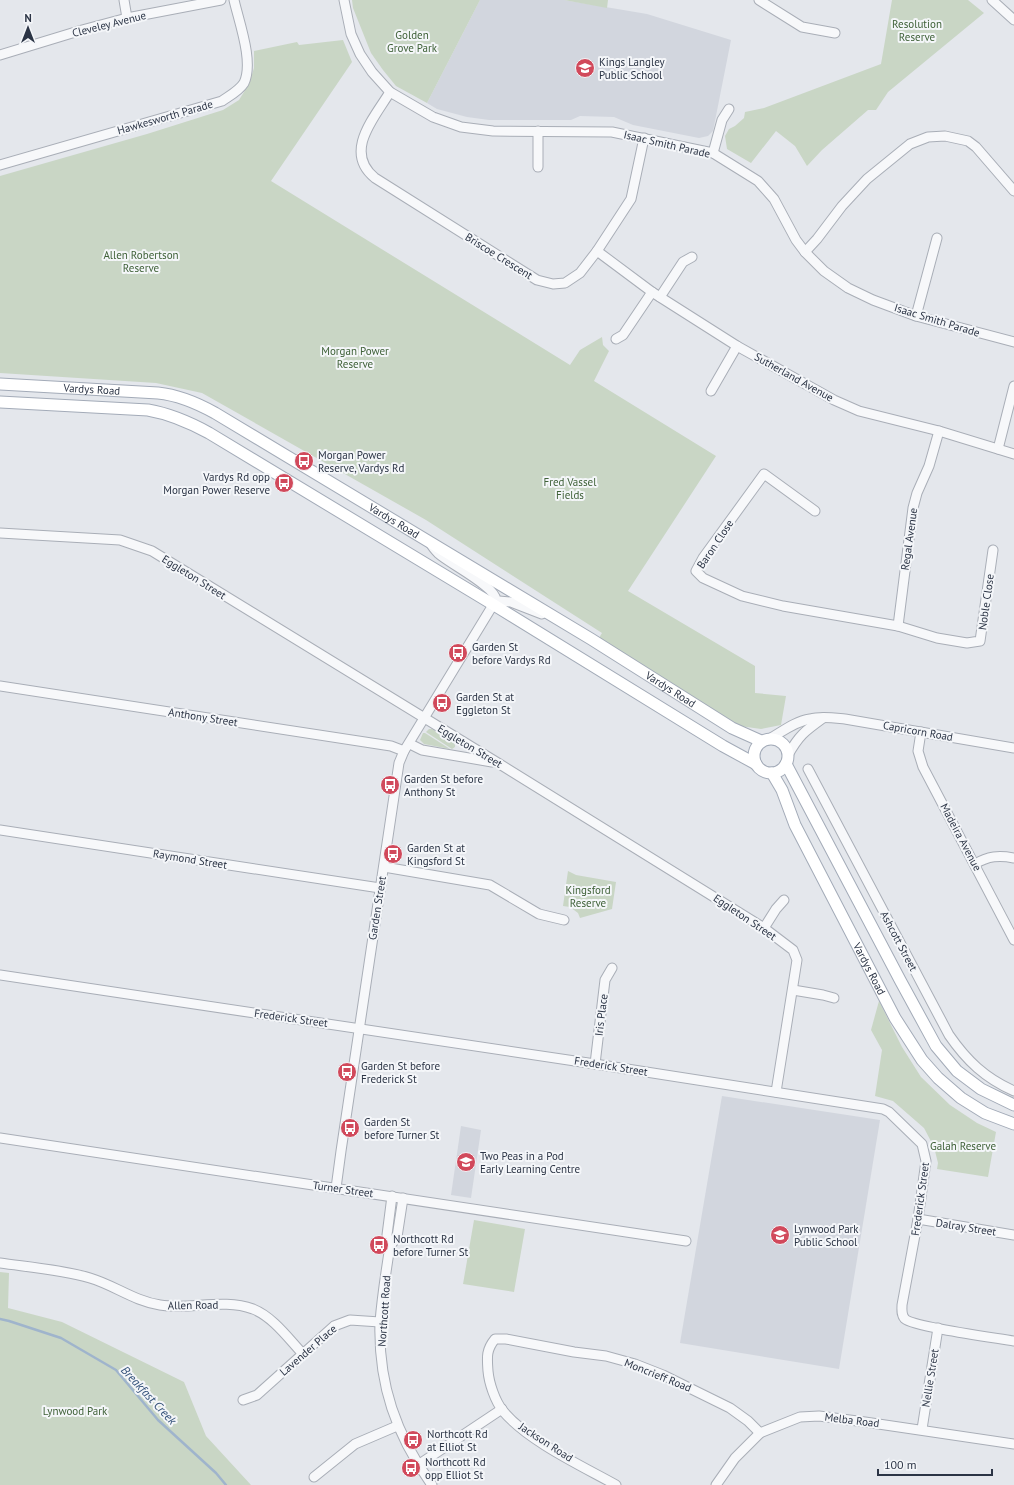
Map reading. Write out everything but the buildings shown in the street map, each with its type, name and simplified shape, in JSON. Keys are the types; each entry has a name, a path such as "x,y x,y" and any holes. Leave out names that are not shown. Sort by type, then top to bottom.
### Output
{"main road":[{"name":"Vardys Road","path":"0,384 158,392 180,397 215,413 558,619 732,728 766,740"},
{"name":"Vardys Road","path":"0,402 148,410 182,419 209,433 494,605 723,746 756,764"},
{"path":"766,740 781,741 785,745 787,760 780,770 772,773 764,772 756,764 753,754 755,749 766,740"},
{"name":"Vardys Road","path":"787,760 900,980 936,1046 958,1071 981,1089 1014,1105"},
{"name":"Vardys Road","path":"772,773 782,790 795,825 895,1018 922,1060 938,1078 961,1098 985,1113 1014,1124"}],"street":[{"path":"124,0 128,18"},
{"name":"Cleveley Avenue","path":"0,55 82,30 128,18 220,0"},
{"name":"Hawkesworth Parade","path":"0,165 222,100 235,92 243,84 247,72 247,54 234,0"},
{"name":"Isaac Smith Parade","path":"344,0 351,34 360,54 372,72 390,92 433,117 461,126 494,131 612,132 713,153 758,181 767,190 781,210 796,240 805,252 824,271 848,288 873,300 916,316 1014,342"},
{"path":"759,0 802,27 835,33"},
{"path":"992,0 1014,20"},
{"name":"Briscoe Crescent","path":"390,92 364,135 361,144 363,164 375,178 541,282 553,284 565,283 580,273 597,251 631,199 644,138"},
{"path":"713,153 722,120 729,109"},
{"path":"538,131 538,167"},
{"path":"805,252 817,239 842,206 867,179 910,144 928,137 945,136 968,141 976,147 1014,191"},
{"path":"916,316 937,238"},
{"name":"Sutherland Avenue","path":"597,251 656,295 737,346 834,400 859,411 1014,454"},
{"path":"616,339 623,335 683,262 692,257"},
{"path":"712,392 737,346"},
{"path":"998,449 1014,386"},
{"name":"Regal Avenue","path":"898,626 913,508 917,493 929,466 939,432"},
{"name":"Baron Close","path":"815,511 764,474 703,558 696,571 703,578 742,596 783,606 898,626"},
{"name":"Eggleton Street","path":"0,533 120,540 152,551 764,928 790,947 796,956 797,964 776,1092"},
{"path":"429,542 440,556 468,573 490,591 496,598 494,605"},
{"name":"Noble Close","path":"898,626 937,638 967,643 980,642 993,550"},
{"path":"494,605 500,600 511,602 558,619"},
{"name":"Garden Street","path":"336,1188 398,769 407,747 494,605"},
{"name":"Anthony Street","path":"0,686 391,746 407,747 498,763"},
{"name":"Capricorn Road","path":"766,740 798,722 811,718 823,718 845,719 1014,748"},
{"path":"787,760 797,740 802,734 823,718"},
{"name":"Madeira Avenue","path":"921,732 918,751 923,767 1014,940"},
{"name":"Ashcott Street","path":"808,769 949,1035 970,1061 985,1074 1002,1086 1014,1091"},
{"name":"Raymond Street","path":"0,830 380,888"},
{"path":"975,864 992,856 1014,858"},
{"path":"384,867 490,885 539,914 564,920"},
{"path":"764,928 776,909 784,900"},
{"name":"Iris Place","path":"595,1064 605,980 612,968"},
{"name":"Frederick Street","path":"0,975 879,1108 889,1112 922,1144 926,1166 902,1305 902,1315 906,1320 914,1323 1014,1341"},
{"path":"793,990 834,998"},
{"name":"Turner Street","path":"0,1138 686,1241"},
{"name":"Northcott Road","path":"392,1196 387,1235 390,1246 380,1322 382,1369 397,1426 418,1465 432,1485"},
{"name":"Northcott Road","path":"390,1246 397,1237 403,1198"},
{"name":"Dalray Street","path":"918,1219 1014,1235"},
{"name":"Allen Road","path":"0,1263 90,1278 137,1299 159,1305 233,1304 246,1307 259,1312 268,1318 302,1354"},
{"name":"Lavender Place","path":"243,1400 257,1395 329,1329 339,1324 355,1320 380,1322"},
{"name":"Nellie Street","path":"922,1429 938,1328"},
{"name":"Jackson Road","path":"495,1339 489,1346 489,1379 502,1409 529,1434 616,1485"},
{"name":"Moncrieff Road","path":"495,1339 506,1339 574,1352 606,1356 635,1364 663,1375 730,1408 748,1421 760,1433"},
{"path":"418,1465 502,1409"},
{"name":"Melba Road","path":"716,1485 735,1458 760,1433 800,1417 819,1416 922,1429 1014,1444"},
{"path":"314,1477 355,1444 397,1426"}],"shaded area":[{"name":"Kings Langley Public School","path":"480,0 564,0 647,14 731,40 713,131 708,136 699,138 633,125 614,117 580,116 571,120 489,120 467,117 437,109 427,103"},
{"name":"Lynwood Park Public School","path":"722,1096 880,1120 839,1369 680,1343"},
{"name":"Two Peas in a Pod Early Learning Centre","path":"461,1126 481,1130 471,1198 451,1195"}],"green space":[{"name":"Golden Grove Park","path":"352,0 480,0 427,103 396,86 383,70 371,53 353,8"},
{"path":"564,0 608,0 607,8"},
{"name":"Resolution Reserve","path":"892,0 968,0 984,13 888,92 876,110 868,110 822,150 807,166 795,146 776,131 751,163 727,149 725,136 729,129 744,118 745,112 764,108 881,64"},
{"path":"343,40 352,62 271,181 570,365 580,350 602,337 603,345 609,351 594,381 716,456 628,591 755,666 755,693 786,696 781,725 761,729 740,726 599,638 602,633 426,520 202,393 156,383 0,373 0,176 147,134 223,110 239,100 249,84 254,68 254,51 297,42 299,45"},
{"path":"429,729 432,729 453,742 455,747 452,749 426,732"},
{"path":"423,733 450,749 424,744 420,740"},
{"name":"Kingsford Reserve","path":"568,871 576,875 616,882 612,909 580,918 578,913 570,907 563,906"},
{"name":"Galah Reserve","path":"879,1001 902,1047 921,1077 950,1105 977,1123 996,1132 988,1177 937,1169 938,1163 934,1147 924,1128 893,1101 875,1096 882,1050 871,1030"},
{"path":"474,1220 525,1229 514,1292 463,1284"},
{"name":"Lynwood Park","path":"0,1272 9,1273 8,1308 62,1322 184,1382 206,1436 251,1485 0,1485"}],"waterway":[{"name":"Breakfast Creek","path":"0,1319 61,1338 116,1370 158,1420 216,1473 226,1485"}],"place":[{"name":"Kings Langley Public School","path":"585,68"},
{"name":"Morgan Power Reserve, Vardys Rd","path":"304,461"},
{"name":"Vardys Rd opp Morgan Power Reserve","path":"284,483"},
{"name":"Garden St before Vardys Rd","path":"458,653"},
{"name":"Garden St at Eggleton St","path":"442,703"},
{"name":"Garden St before Anthony St","path":"390,785"},
{"name":"Garden St at Kingsford St","path":"393,854"},
{"name":"Garden St before Frederick St","path":"347,1072"},
{"name":"Garden St before Turner St","path":"350,1128"},
{"name":"Two Peas in a Pod Early Learning Centre","path":"466,1162"},
{"name":"Lynwood Park Public School","path":"780,1235"},
{"name":"Northcott Rd before Turner St","path":"379,1245"},
{"name":"Northcott Rd at Elliot St","path":"413,1440"},
{"name":"Northcott Rd opp Elliot St","path":"411,1468"}],"park label":[{"name":"Allen Robertson Reserve","path":"141,261"},
{"name":"Morgan Power Reserve","path":"355,357"},
{"name":"Fred Vassel Fields","path":"570,488"}]}
